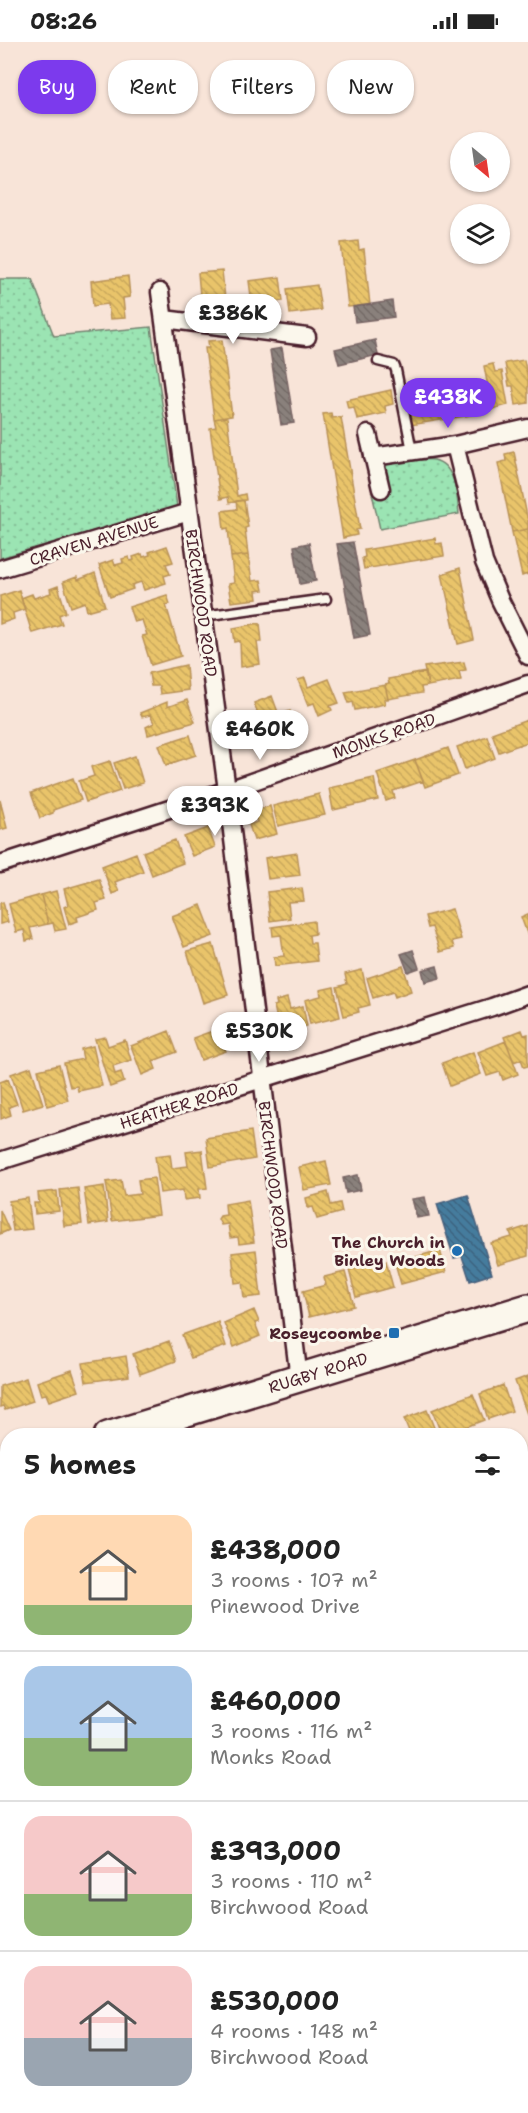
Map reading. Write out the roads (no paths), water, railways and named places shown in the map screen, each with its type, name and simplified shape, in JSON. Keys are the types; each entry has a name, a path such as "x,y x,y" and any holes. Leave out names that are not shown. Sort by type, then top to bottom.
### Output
{"main road":[{"name":"RUGBY ROAD","path":"135,1428 528,1308"}],"street":[{"name":"BIRCHWOOD ROAD","path":"160,292 227,790 299,1379"},
{"path":"164,319 307,337"},
{"path":"373,457 456,445 528,428"},
{"path":"368,434 381,489"},
{"path":"456,445 484,562 528,656"},
{"name":"CRAVEN AVENUE","path":"0,569 189,512"},
{"name":"MONKS ROAD","path":"0,864 227,790 528,684"},
{"name":"HEATHER ROAD","path":"0,1161 261,1081 528,994"}],"lane":[{"path":"378,361 394,365 396,370 412,451"},
{"path":"203,616 326,598"}],"place":[{"name":"The Church in Binley Woods","path":"457,1251"},
{"name":"Roseycoombe","path":"394,1333"}]}
